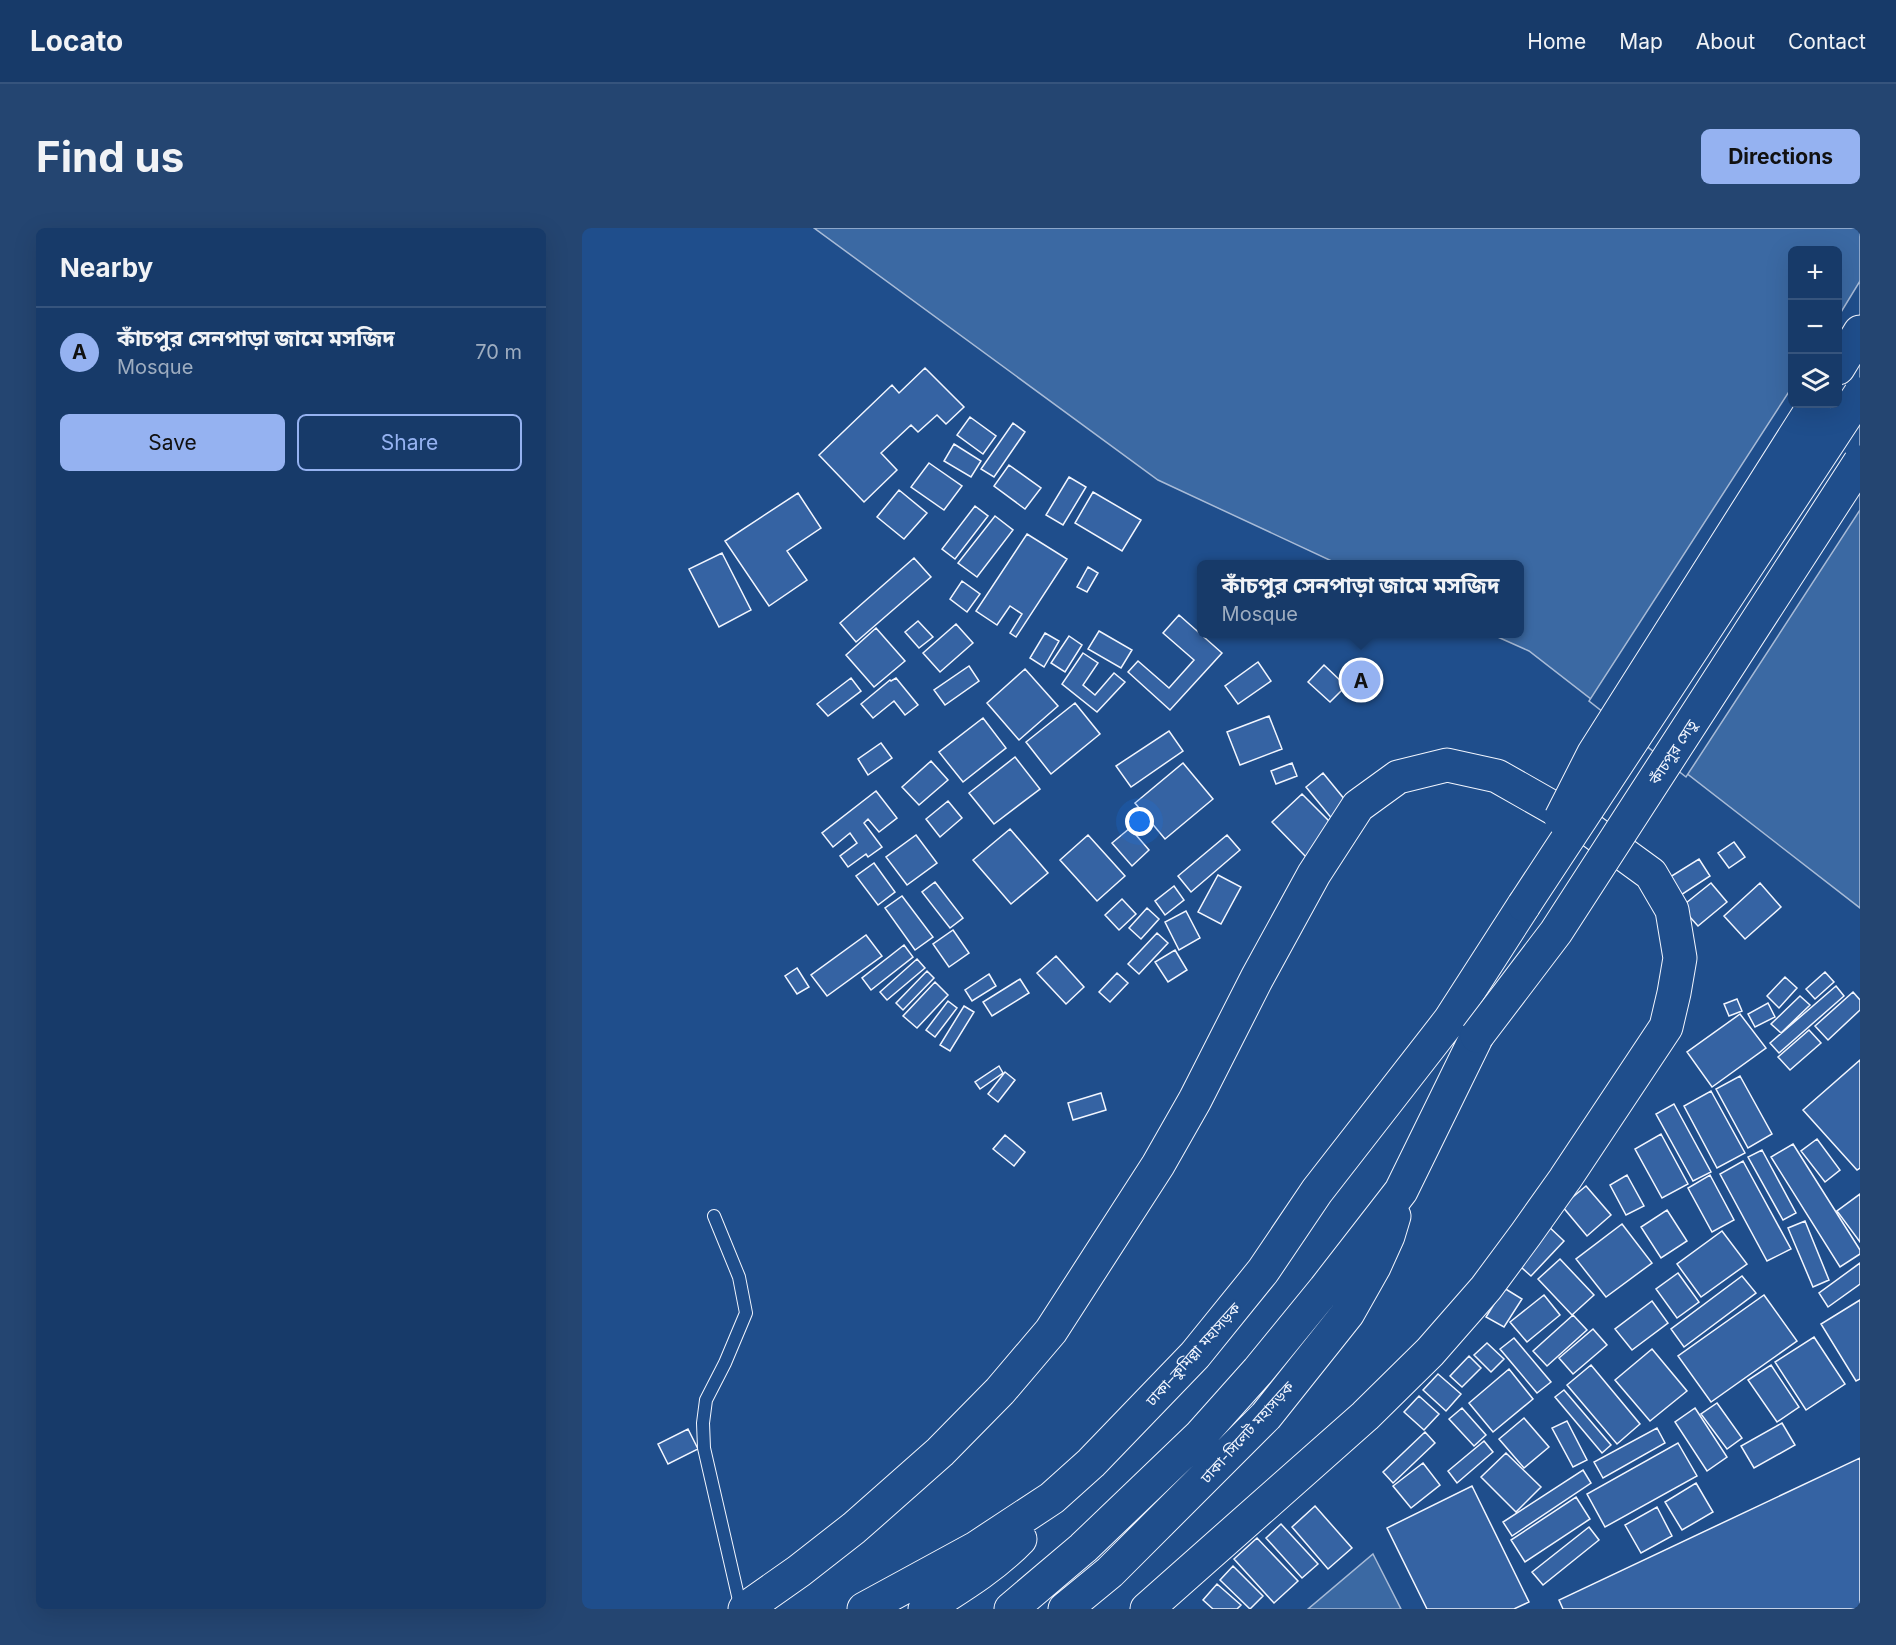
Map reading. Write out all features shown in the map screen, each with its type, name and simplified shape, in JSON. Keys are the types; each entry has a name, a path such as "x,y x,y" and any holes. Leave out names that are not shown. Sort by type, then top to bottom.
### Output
{"highway":[{"path":"1842,361 1860,332"},
{"path":"1524,905 1860,394"},
{"path":"1011,1609 1083,1548 1200,1436 1258,1371 1401,1191 1463,1028 1524,905 1555,830 1594,753 1812,408"},
{"name":"কাঁচপুর সেতু","path":"1463,1028 1556,932 1860,462"},
{"path":"743,1609 799,1571 854,1528 940,1452 1000,1391 1051,1331 1158,1165 1195,1100 1257,978 1314,874 1358,806 1398,777 1447,765 1497,776 1585,826 1651,874 1672,910 1680,958 1666,1027 1564,1179 1486,1288 1430,1352 1365,1416 1147,1609"},
{"name":"ঢাকা–কুমিল্লা মহাসড়ক","path":"864,1609 976,1548 1052,1498 1124,1431 1195,1356 1231,1313 1263,1271 1317,1191 1463,1028"},
{"name":"ঢাকা-সিলেট মহাসড়ক","path":"1065,1609 1110,1572 1274,1407 1348,1313 1374,1267 1388,1236 1401,1191"},
{"path":"925,1609 975,1578 1008,1552 1031,1527 1052,1498"}],"lane":[{"path":"714,1216 739,1277 746,1313 725,1363 706,1400 702,1423 704,1448 743,1609"}],"water":[{"path":"814,228 1860,228 1860,908 1529,651 1500,638 1524,638 1524,560 1329,560 1158,480"},
{"path":"1373,1554 1401,1609 1308,1609"}],"pier":[{"path":"1860,281 1860,510 1686,777 1589,701 1788,393 1788,408 1842,408 1842,310"}],"building":[{"path":"925,368 964,407 946,424 937,415 918,432 911,425 881,453 897,470 864,502 819,455 892,385 899,393"},
{"path":"970,417 996,436 983,454 957,435"},
{"path":"1013,423 1025,432 994,477 981,469"},
{"path":"954,444 981,461 971,477 944,461"},
{"path":"929,463 962,486 944,510 911,487"},
{"path":"1009,465 1041,488 1025,509 994,486"},
{"path":"1069,477 1086,487 1063,525 1046,515"},
{"path":"899,490 927,513 904,539 877,517"},
{"path":"1093,492 1141,520 1122,551 1075,523"},
{"path":"798,493 821,528 787,551 807,580 769,606 725,541"},
{"path":"975,506 988,516 955,559 942,549"},
{"path":"995,516 1013,530 977,577 958,563"},
{"path":"1027,534 1067,559 1016,637 1010,633 1022,614 1010,606 997,625 976,611"},
{"path":"722,553 751,610 719,627 689,569"},
{"path":"914,558 931,577 856,642 840,623"},
{"path":"1088,567 1098,573 1087,592 1077,587"},
{"path":"962,581 980,594 967,612 950,599"},
{"path":"1179,615 1197,631 1197,638 1205,638 1222,653 1170,710 1128,672 1138,661 1169,688 1194,660 1163,633"},
{"path":"918,621 933,637 919,648 905,632"},
{"path":"956,624 973,643 940,672 923,653"},
{"path":"876,628 905,661 874,687 846,655"},
{"path":"1099,631 1132,650 1121,668 1088,649"},
{"path":"1045,633 1059,641 1044,667 1030,658"},
{"path":"1069,636 1082,645 1065,672 1051,663"},
{"path":"1083,653 1098,663 1083,685 1095,695 1114,673 1125,682 1097,712 1062,684"},
{"path":"1258,662 1271,681 1238,704 1225,686"},
{"path":"1324,665 1346,686 1330,702 1308,682"},
{"path":"969,666 979,681 945,705 934,690"},
{"path":"1350,667 1377,685 1368,692 1344,675"},
{"path":"1025,669 1058,706 1019,740 987,703"},
{"path":"851,678 861,691 828,716 817,704"},
{"path":"896,678 918,705 905,715 894,701 873,718 861,704 890,680"},
{"path":"1075,703 1100,734 1051,774 1026,742"},
{"path":"1269,716 1282,749 1240,765 1227,732"},
{"path":"983,718 1006,748 963,782 939,752"},
{"path":"1169,731 1183,751 1131,787 1116,766"},
{"path":"881,743 892,758 868,775 858,759"},
{"path":"1015,757 1040,789 994,824 969,793"},
{"path":"931,761 948,780 919,805 902,787"},
{"path":"1183,763 1213,799 1165,839 1135,803"},
{"path":"1292,763 1297,776 1276,784 1271,771"},
{"path":"1323,773 1350,806 1333,820 1306,787"},
{"path":"876,791 897,818 879,832 868,819 864,823 882,847 868,857 866,854 848,867 840,856 857,843 850,833 833,847 822,833"},
{"path":"1302,794 1337,829 1307,858 1272,822"},
{"path":"948,801 962,818 940,837 926,819"},
{"path":"1130,828 1149,850 1132,866 1112,843"},
{"path":"1010,829 1048,873 1011,904 973,860"},
{"path":"916,835 937,863 907,885 886,857"},
{"path":"1088,835 1125,876 1097,901 1060,860"},
{"path":"1227,835 1240,850 1191,892 1178,876"},
{"path":"1734,842 1745,857 1729,868 1718,853"},
{"path":"1699,859 1710,876 1681,895 1670,877"},
{"path":"874,863 895,892 878,905 856,876"},
{"path":"1218,875 1241,887 1221,924 1198,912"},
{"path":"935,882 963,918 950,928 922,892"},
{"path":"1711,883 1727,902 1698,926 1681,907"},
{"path":"1760,883 1781,907 1745,939 1724,916"},
{"path":"1174,886 1184,900 1165,915 1155,901"},
{"path":"902,896 933,937 915,950 885,908"},
{"path":"1122,899 1136,914 1119,930 1105,915"},
{"path":"1147,908 1159,919 1141,939 1129,928"},
{"path":"1186,911 1200,938 1179,950 1165,922"},
{"path":"953,930 969,953 949,967 933,944"},
{"path":"1157,933 1168,943 1139,974 1128,964"},
{"path":"866,935 882,956 827,996 811,975"},
{"path":"904,945 913,957 871,990 862,978"},
{"path":"1175,950 1187,970 1168,982 1155,962"},
{"path":"1056,956 1084,987 1066,1004 1037,973"},
{"path":"917,959 925,968 887,1000 880,992"},
{"path":"797,968 809,987 797,994 785,976"},
{"path":"927,971 934,978 903,1010 896,1003"},
{"path":"1825,972 1834,982 1815,999 1806,989"},
{"path":"1117,973 1128,983 1110,1002 1099,992"},
{"path":"989,974 996,986 972,1001 965,990"},
{"path":"1785,977 1797,988 1779,1008 1767,996"},
{"path":"1020,979 1029,993 992,1016 983,1002"},
{"path":"935,982 948,995 917,1028 903,1016"},
{"path":"1836,986 1844,996 1779,1053 1770,1043"},
{"path":"1853,992 1860,1000 1860,1010 1828,1040 1815,1026"},
{"path":"1800,996 1810,1005 1781,1033 1771,1024"},
{"path":"1737,999 1742,1011 1729,1016 1724,1004"},
{"path":"948,1001 957,1008 935,1037 926,1030"},
{"path":"1768,1003 1775,1017 1755,1027 1748,1014"},
{"path":"964,1006 974,1012 950,1051 940,1045"},
{"path":"1740,1014 1766,1048 1712,1087 1687,1052"},
{"path":"1809,1030 1821,1043 1790,1070 1778,1057"},
{"path":"1860,1060 1860,1168 1857,1170 1803,1110"},
{"path":"999,1066 1003,1073 980,1089 975,1082"},
{"path":"1005,1072 1015,1080 998,1102 988,1094"},
{"path":"1740,1076 1772,1134 1748,1148 1716,1089"},
{"path":"1711,1091 1745,1153 1717,1168 1684,1106"},
{"path":"1101,1093 1106,1110 1073,1120 1068,1103"},
{"path":"1674,1104 1711,1172 1693,1181 1656,1114"},
{"path":"1661,1134 1688,1184 1662,1198 1635,1149"},
{"path":"1005,1135 1025,1152 1014,1166 993,1149"},
{"path":"1817,1139 1840,1170 1825,1182 1801,1151"},
{"path":"1793,1144 1860,1250 1860,1254 1840,1267 1771,1157"},
{"path":"1762,1150 1796,1213 1783,1220 1748,1157"},
{"path":"1743,1161 1791,1249 1767,1261 1720,1174"},
{"path":"1627,1175 1644,1206 1626,1215 1610,1185"},
{"path":"1710,1175 1734,1220 1712,1232 1688,1188"},
{"path":"1586,1186 1611,1215 1587,1236 1562,1206"},
{"path":"1860,1194 1860,1242 1837,1211"},
{"path":"1667,1210 1687,1241 1661,1258 1641,1227"},
{"path":"1805,1221 1829,1280 1813,1287 1788,1228"},
{"path":"1622,1224 1652,1263 1606,1297 1576,1259"},
{"path":"1547,1225 1564,1241 1531,1276 1513,1260"},
{"path":"1722,1231 1747,1264 1701,1297 1677,1264"},
{"path":"1560,1259 1594,1295 1572,1315 1538,1279"},
{"path":"1860,1263 1860,1284 1828,1307 1819,1293"},
{"path":"1678,1273 1699,1302 1677,1318 1656,1289"},
{"path":"1742,1276 1756,1293 1684,1347 1671,1329"},
{"path":"1504,1288 1522,1299 1504,1327 1486,1317"},
{"path":"1544,1295 1560,1315 1527,1342 1510,1322"},
{"path":"1764,1295 1797,1341 1711,1402 1678,1356"},
{"path":"1860,1300 1860,1379 1856,1381 1821,1324"},
{"path":"1652,1301 1668,1323 1632,1350 1615,1329"},
{"path":"1573,1315 1587,1330 1547,1366 1533,1351"},
{"path":"1593,1329 1607,1345 1573,1374 1559,1358"},
{"path":"1814,1337 1845,1384 1806,1410 1775,1362"},
{"path":"1514,1338 1551,1382 1537,1393 1500,1349"},
{"path":"1487,1343 1504,1359 1491,1372 1474,1355"},
{"path":"1652,1349 1687,1391 1650,1421 1615,1380"},
{"path":"1469,1356 1481,1368 1462,1387 1450,1376"},
{"path":"1591,1365 1640,1424 1617,1444 1567,1385"},
{"path":"1771,1365 1799,1407 1777,1422 1748,1380"},
{"path":"1509,1369 1533,1399 1493,1432 1469,1403"},
{"path":"1438,1374 1461,1394 1446,1411 1423,1390"},
{"path":"1564,1390 1611,1445 1602,1453 1555,1397"},
{"path":"1419,1396 1439,1414 1424,1430 1404,1412"},
{"path":"1717,1403 1742,1438 1727,1449 1701,1414"},
{"path":"1462,1408 1486,1435 1474,1446 1449,1419"},
{"path":"1695,1408 1727,1457 1707,1471 1675,1422"},
{"path":"1524,1418 1549,1447 1524,1468 1499,1439"},
{"path":"1567,1421 1587,1460 1573,1467 1552,1428"},
{"path":"1782,1423 1795,1445 1754,1468 1741,1446"},
{"path":"1657,1428 1665,1443 1603,1478 1594,1462"},
{"path":"688,1429 698,1449 668,1464 658,1444"},
{"path":"1425,1432 1435,1443 1393,1483 1383,1472"},
{"path":"1484,1441 1493,1452 1457,1483 1448,1471"},
{"path":"1678,1443 1697,1476 1605,1527 1587,1494"},
{"path":"1506,1453 1541,1487 1516,1512 1481,1477"},
{"path":"1860,1458 1860,1609 1563,1609 1559,1600"},
{"path":"1423,1463 1440,1485 1411,1508 1393,1486"},
{"path":"1583,1470 1591,1483 1512,1536 1503,1522"},
{"path":"1696,1483 1713,1512 1682,1530 1665,1502"},
{"path":"1472,1486 1529,1602 1514,1609 1427,1609 1387,1528"},
{"path":"1576,1497 1590,1519 1525,1562 1511,1540"},
{"path":"1315,1506 1352,1548 1328,1569 1292,1527"},
{"path":"1657,1507 1672,1536 1641,1553 1625,1525"},
{"path":"1281,1524 1318,1564 1302,1578 1266,1538"},
{"path":"1589,1527 1599,1540 1543,1585 1532,1572"},
{"path":"1257,1538 1298,1581 1274,1603 1234,1559"},
{"path":"1233,1566 1263,1596 1250,1609 1220,1580"},
{"path":"1217,1584 1241,1605 1237,1609 1213,1609 1203,1600"}],"place":[{"name":"কাঁচপুর সেনপাড়া জামে মসজিদ","path":"1361,680"}]}
